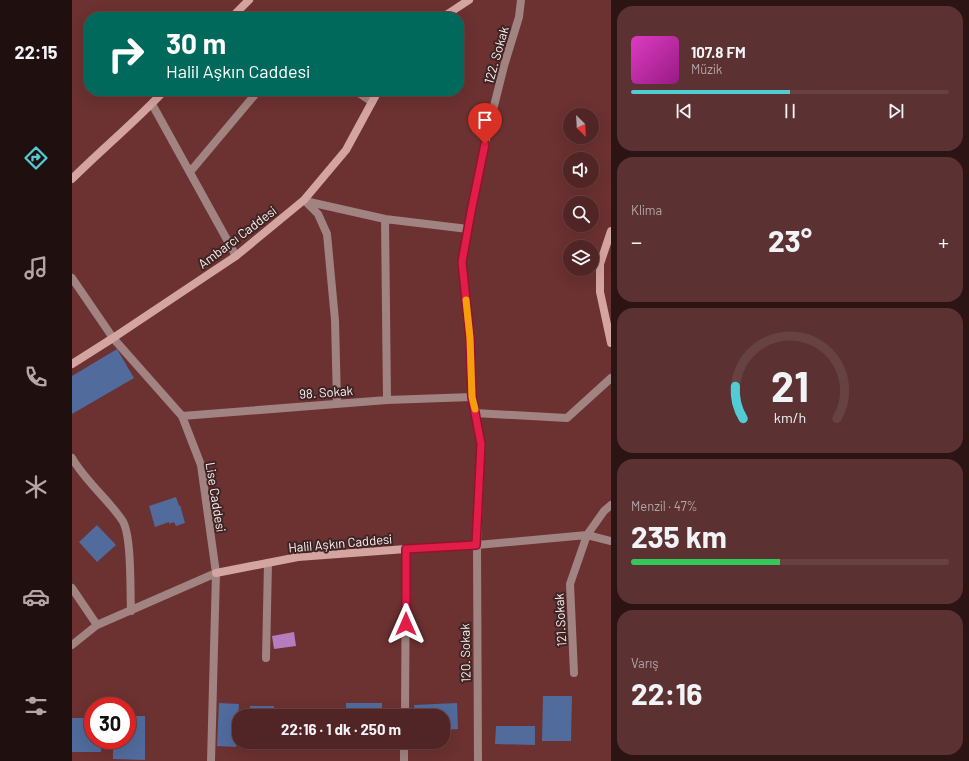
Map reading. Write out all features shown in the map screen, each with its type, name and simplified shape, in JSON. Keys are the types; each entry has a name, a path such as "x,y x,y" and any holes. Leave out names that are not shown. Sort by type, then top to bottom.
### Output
{"street":[{"path":"237,12 249,0"},
{"path":"451,12 469,0"},
{"name":"122. Sokak","path":"476,545 481,444 472,397 470,338 462,262 488,130 504,66 519,17 521,0"},
{"path":"72,179 159,96"},
{"path":"190,172 254,96"},
{"path":"363,96 372,102"},
{"name":"Ambarcı Caddesi","path":"72,364 114,338 236,256 304,200 346,150 375,96"},
{"path":"152,104 236,256"},
{"path":"304,200 385,219 468,229"},
{"path":"304,200 318,214 327,234 334,320 337,403"},
{"path":"385,219 387,400"},
{"path":"611,231 600,264 600,292 611,343"},
{"name":"Lise Caddesi","path":"72,278 114,338 182,416 201,465 216,574 211,761"},
{"path":"475,413 567,418 611,378"},
{"name":"98. Sokak","path":"182,416 337,403 472,397"},
{"path":"72,458 80,472 123,521 128,536 131,611"},
{"name":"121.Sokak","path":"574,673 570,584 587,535 604,511 611,505"},
{"name":"Halil Aşkın Caddesi","path":"216,574 298,557 476,545 587,535 611,541"},
{"name":"120. Sokak","path":"476,545 478,761"},
{"path":"405,709 406,549"},
{"path":"266,658 268,563"},
{"path":"72,646 97,625 216,574"},
{"path":"72,588 97,625"},
{"path":"404,749 404,761"}],"shaded area":[{"path":"294,632 296,646 274,649 272,636"}],"building":[{"path":"117,349 134,378 72,414 72,376"},
{"path":"176,497 185,523 176,526 174,522 169,524 169,522 155,527 149,506"},
{"path":"97,525 116,545 97,562 79,542"},
{"path":"543,696 572,696 571,741 542,741"},
{"path":"219,703 239,704 239,709 232,709 232,747 217,746"},
{"path":"346,703 382,703 382,709 346,709"},
{"path":"457,703 458,729 450,730 450,709 414,709 414,705"},
{"path":"250,706 274,706 274,709 250,709"},
{"path":"136,716 145,716 145,760 113,759 113,749 136,749"},
{"path":"72,718 84,718 84,749 101,749 101,752 72,752"},
{"path":"496,726 535,726 535,745 495,744"}],"slow traffic":[{"path":"466,300 470,338 472,397 475,409"}],"route":[{"path":"406,624 406,549 476,545 481,444 472,397 470,338 462,262 485,144"}]}
